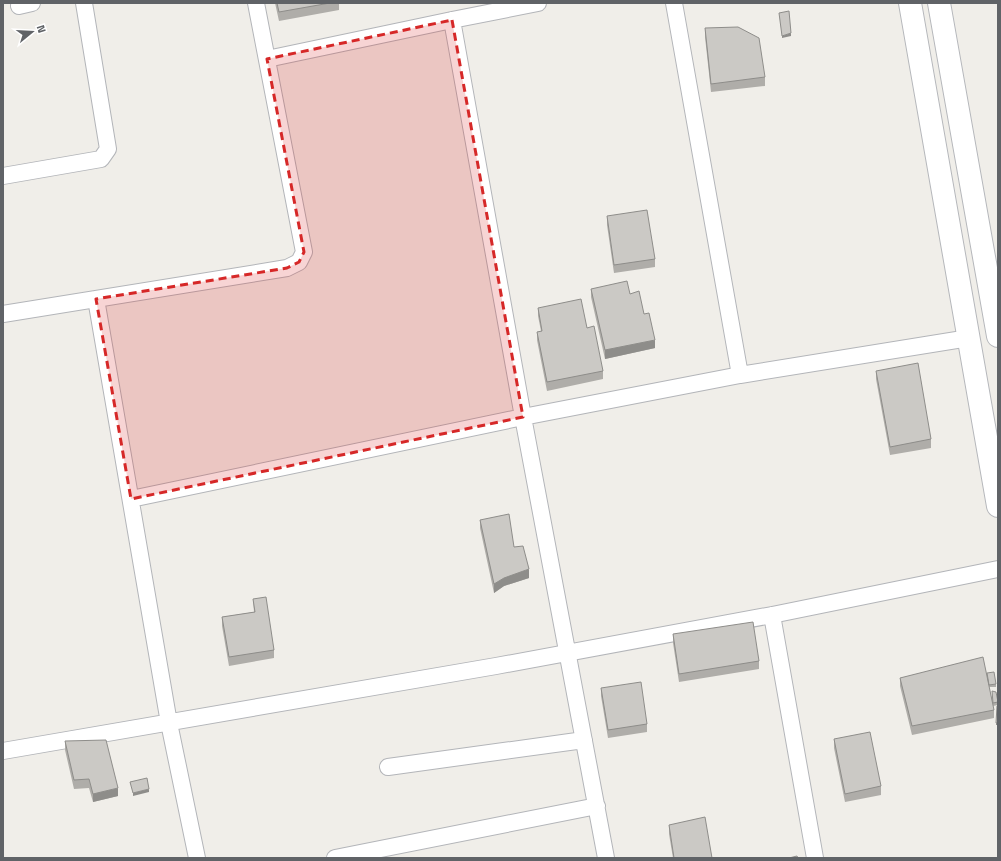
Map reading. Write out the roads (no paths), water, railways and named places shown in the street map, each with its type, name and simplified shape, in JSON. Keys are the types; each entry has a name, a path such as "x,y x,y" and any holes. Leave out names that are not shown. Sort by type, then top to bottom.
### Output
{"main road":[{"path":"910,3 998,506"},
{"path":"939,3 998,336"}],"street":[{"path":"3,176 101,159 108,149 84,3"},
{"path":"3,314 287,268 299,262 304,252 256,3"},
{"path":"267,59 538,3"},
{"path":"674,3 740,375"},
{"path":"452,20 523,417 606,858"},
{"path":"96,299 169,723 197,858"},
{"path":"131,499 523,417 740,375 969,338"},
{"path":"3,751 568,653 772,615 998,569"},
{"path":"772,615 815,858"},
{"path":"388,767 584,740"},
{"path":"335,858 597,806"}]}
